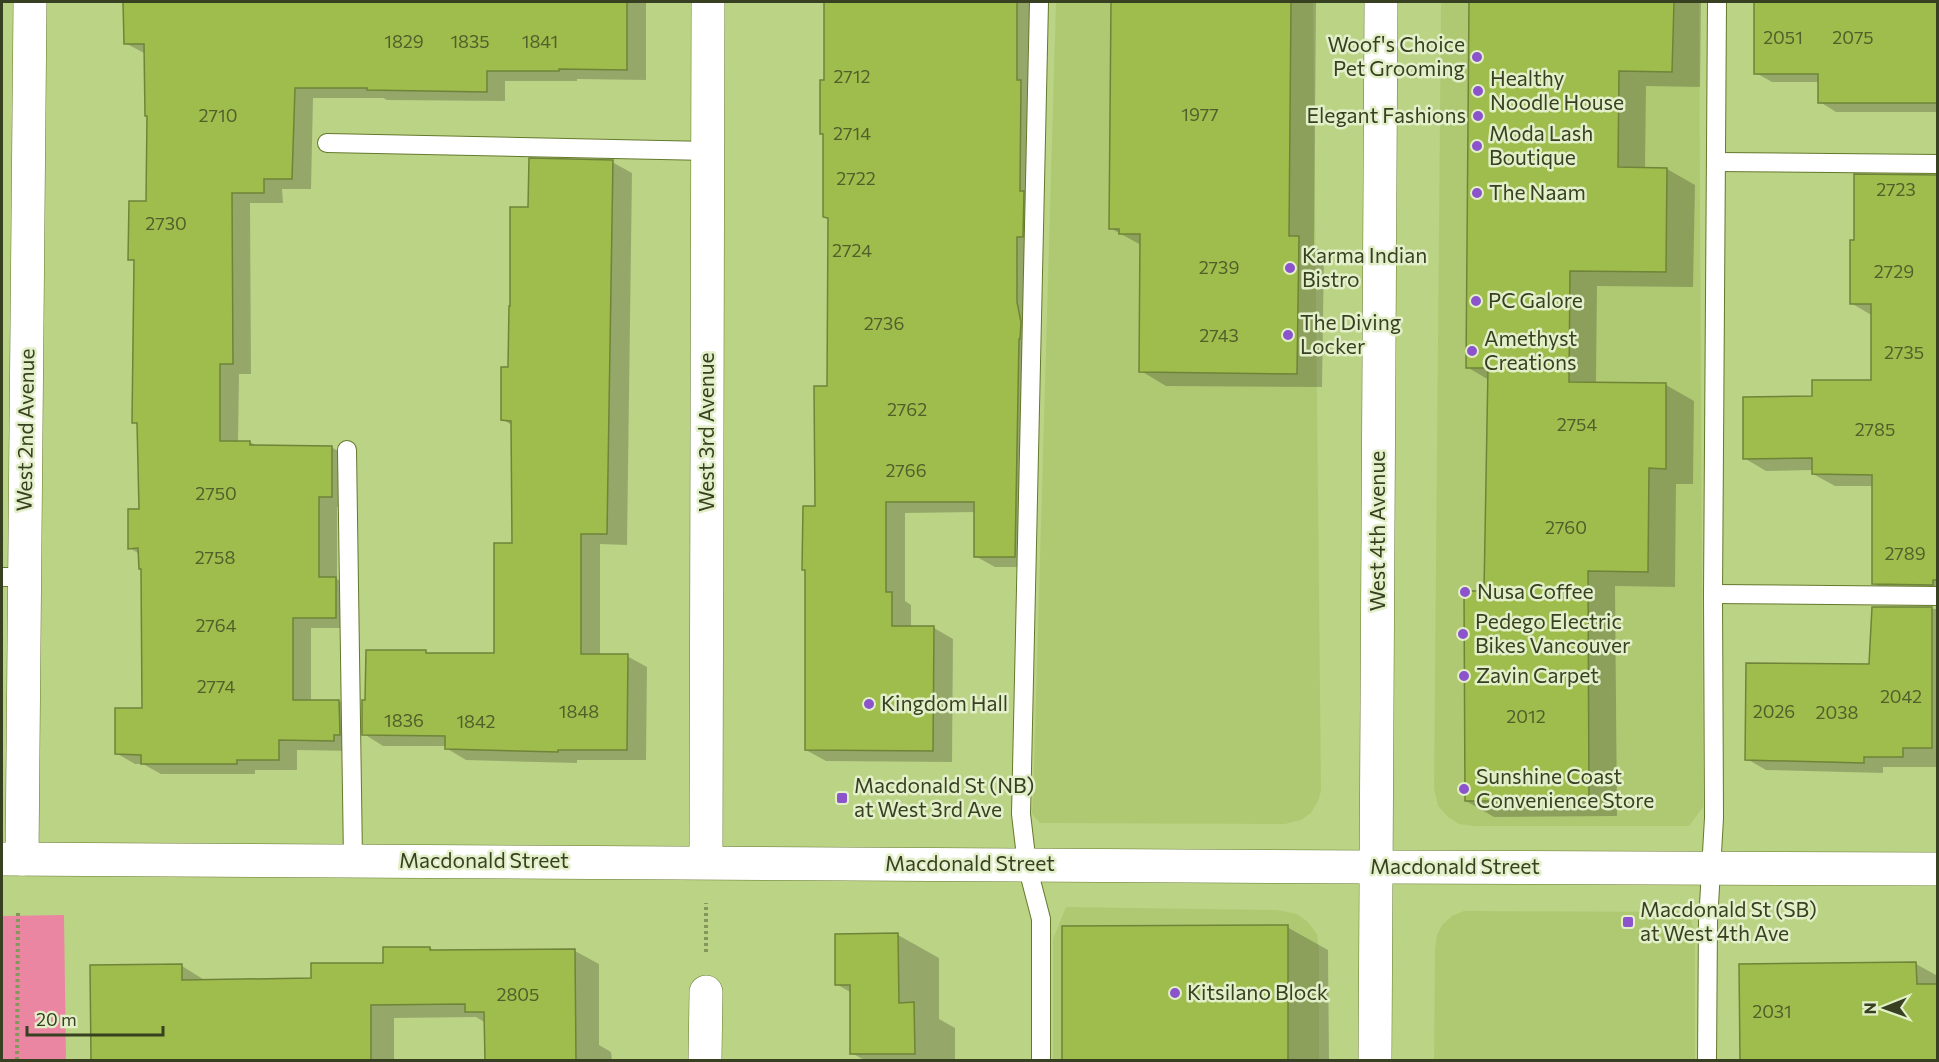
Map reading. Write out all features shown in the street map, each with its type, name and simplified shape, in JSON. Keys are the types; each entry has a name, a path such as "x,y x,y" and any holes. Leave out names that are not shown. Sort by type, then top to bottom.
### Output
{"main road":[{"name":"West 2nd Avenue","path":"12,859 13,577 30,2"},
{"name":"West 3rd Avenue","path":"706,862 708,2"},
{"name":"West 4th Avenue","path":"1375,1060 1381,2"},
{"name":"Macdonald Street","path":"12,859 1938,869"},
{"path":"705,1060 706,992"}],"lane":[{"path":"1039,2 1021,814 1027,865 1041,919 1041,1060"},
{"path":"1707,1060 1707,930 1714,818 1713,594 1717,2"},
{"path":"327,143 708,151"},
{"path":"1716,162 1938,164"},
{"path":"347,450 353,860"},
{"path":"1713,594 1938,596"}],"path":[{"path":"706,903 706,992"},
{"path":"17,1060 18,911"}],"shaded area":[{"path":"1056,2 1313,2 1321,791 1311,813 1301,820 1285,824 1040,823 1032,814"},
{"path":"1441,2 1699,2 1703,807 1689,826 1474,826 1459,824 1448,817 1438,806 1434,789"},
{"name":"Kitsilano Block","path":"1066,907 1277,910 1297,914 1308,922 1317,934 1319,1060 1053,1060 1053,939"},
{"path":"1464,911 1689,912 1695,935 1695,1060 1434,1060 1437,935 1442,925 1452,916"},
{"path":"64,915 66,1060 2,1060 2,916"}],"building":[{"path":"123,2 627,2 627,70 487,71 487,92 295,88 292,179 264,179 264,193 232,193 233,364 220,364 220,441 250,441 250,445 332,446 332,497 319,497 319,577 336,577 336,618 293,618 293,700 339,700 340,735 334,735 334,741 279,740 279,760 237,760 237,764 141,764 141,755 115,754 115,708 142,708 141,569 139,569 138,548 128,549 128,509 139,509 137,423 132,423 134,260 128,260 129,201 146,201 147,116 145,116 144,44 124,44"},
{"path":"824,2 1017,2 1017,80 1021,80 1020,191 1024,191 1023,237 1017,237 1017,302 1021,322 1015,557 974,557 974,502 886,502 886,592 892,592 892,626 934,626 933,751 805,750 803,506 815,506 814,386 827,386 828,218 823,217 823,134 820,134 820,80 824,80"},
{"path":"1111,2 1291,2 1289,236 1299,236 1297,374 1139,372 1140,234 1119,234 1119,229 1109,229"},
{"path":"1469,2 1674,2 1672,72 1619,71 1618,167 1667,168 1666,272 1570,271 1569,382 1666,383 1666,469 1649,468 1648,572 1588,571 1589,801 1465,801 1464,591 1484,591 1488,368 1466,368"},
{"path":"1754,2 1938,2 1938,103 1818,103 1818,74 1754,74"},
{"path":"529,158 613,160 607,534 581,534 581,654 628,654 627,750 558,750 558,752 445,749 445,736 362,735 366,650 494,653 494,543 512,543 511,421 501,420 501,367 508,367 510,207 528,207"},
{"path":"1854,174 1938,175 1938,580 1933,580 1933,585 1872,584 1872,475 1812,474 1812,458 1743,459 1743,397 1812,396 1812,380 1871,380 1871,304 1850,304 1850,240 1854,240"},
{"path":"1872,607 1932,607 1932,748 1903,748 1903,757 1864,757 1864,763 1745,760 1746,663 1869,664"},
{"name":"Kitsilano Block","path":"1288,925 1288,1060 1062,1060 1062,926"},
{"path":"898,933 899,1003 914,1002 915,1054 850,1054 850,985 835,985 835,934"},
{"path":"383,947 430,947 430,950 575,949 576,1060 485,1060 484,1012 465,1012 465,1004 371,1005 371,1060 91,1060 90,965 182,964 182,980 311,978 311,963 383,963"},
{"path":"1916,962 1917,984 1938,984 1938,1060 1740,1060 1739,964"}],"place":[{"name":"Woof's Choice Pet Grooming","path":"1477,57"},
{"name":"Healthy Noodle House","path":"1478,91"},
{"name":"Elegant Fashions","path":"1478,116"},
{"name":"Moda Lash Boutique","path":"1477,146"},
{"name":"The Naam","path":"1477,193"},
{"name":"Karma Indian Bistro","path":"1290,268"},
{"name":"PC Galore","path":"1476,301"},
{"name":"The Diving Locker","path":"1288,335"},
{"name":"Amethyst Creations","path":"1472,351"},
{"name":"Nusa Coffee","path":"1465,592"},
{"name":"Pedego Electric Bikes Vancouver","path":"1463,634"},
{"name":"Zavin Carpet","path":"1464,676"},
{"name":"Kingdom Hall","path":"869,704"},
{"name":"Sunshine Coast Convenience Store","path":"1464,789"},
{"name":"Macdonald St (NB) at West 3rd Ave","path":"842,798"},
{"name":"Macdonald St (SB) at West 4th Ave","path":"1628,922"},
{"name":"Kitsilano Block","path":"1175,993"}]}
